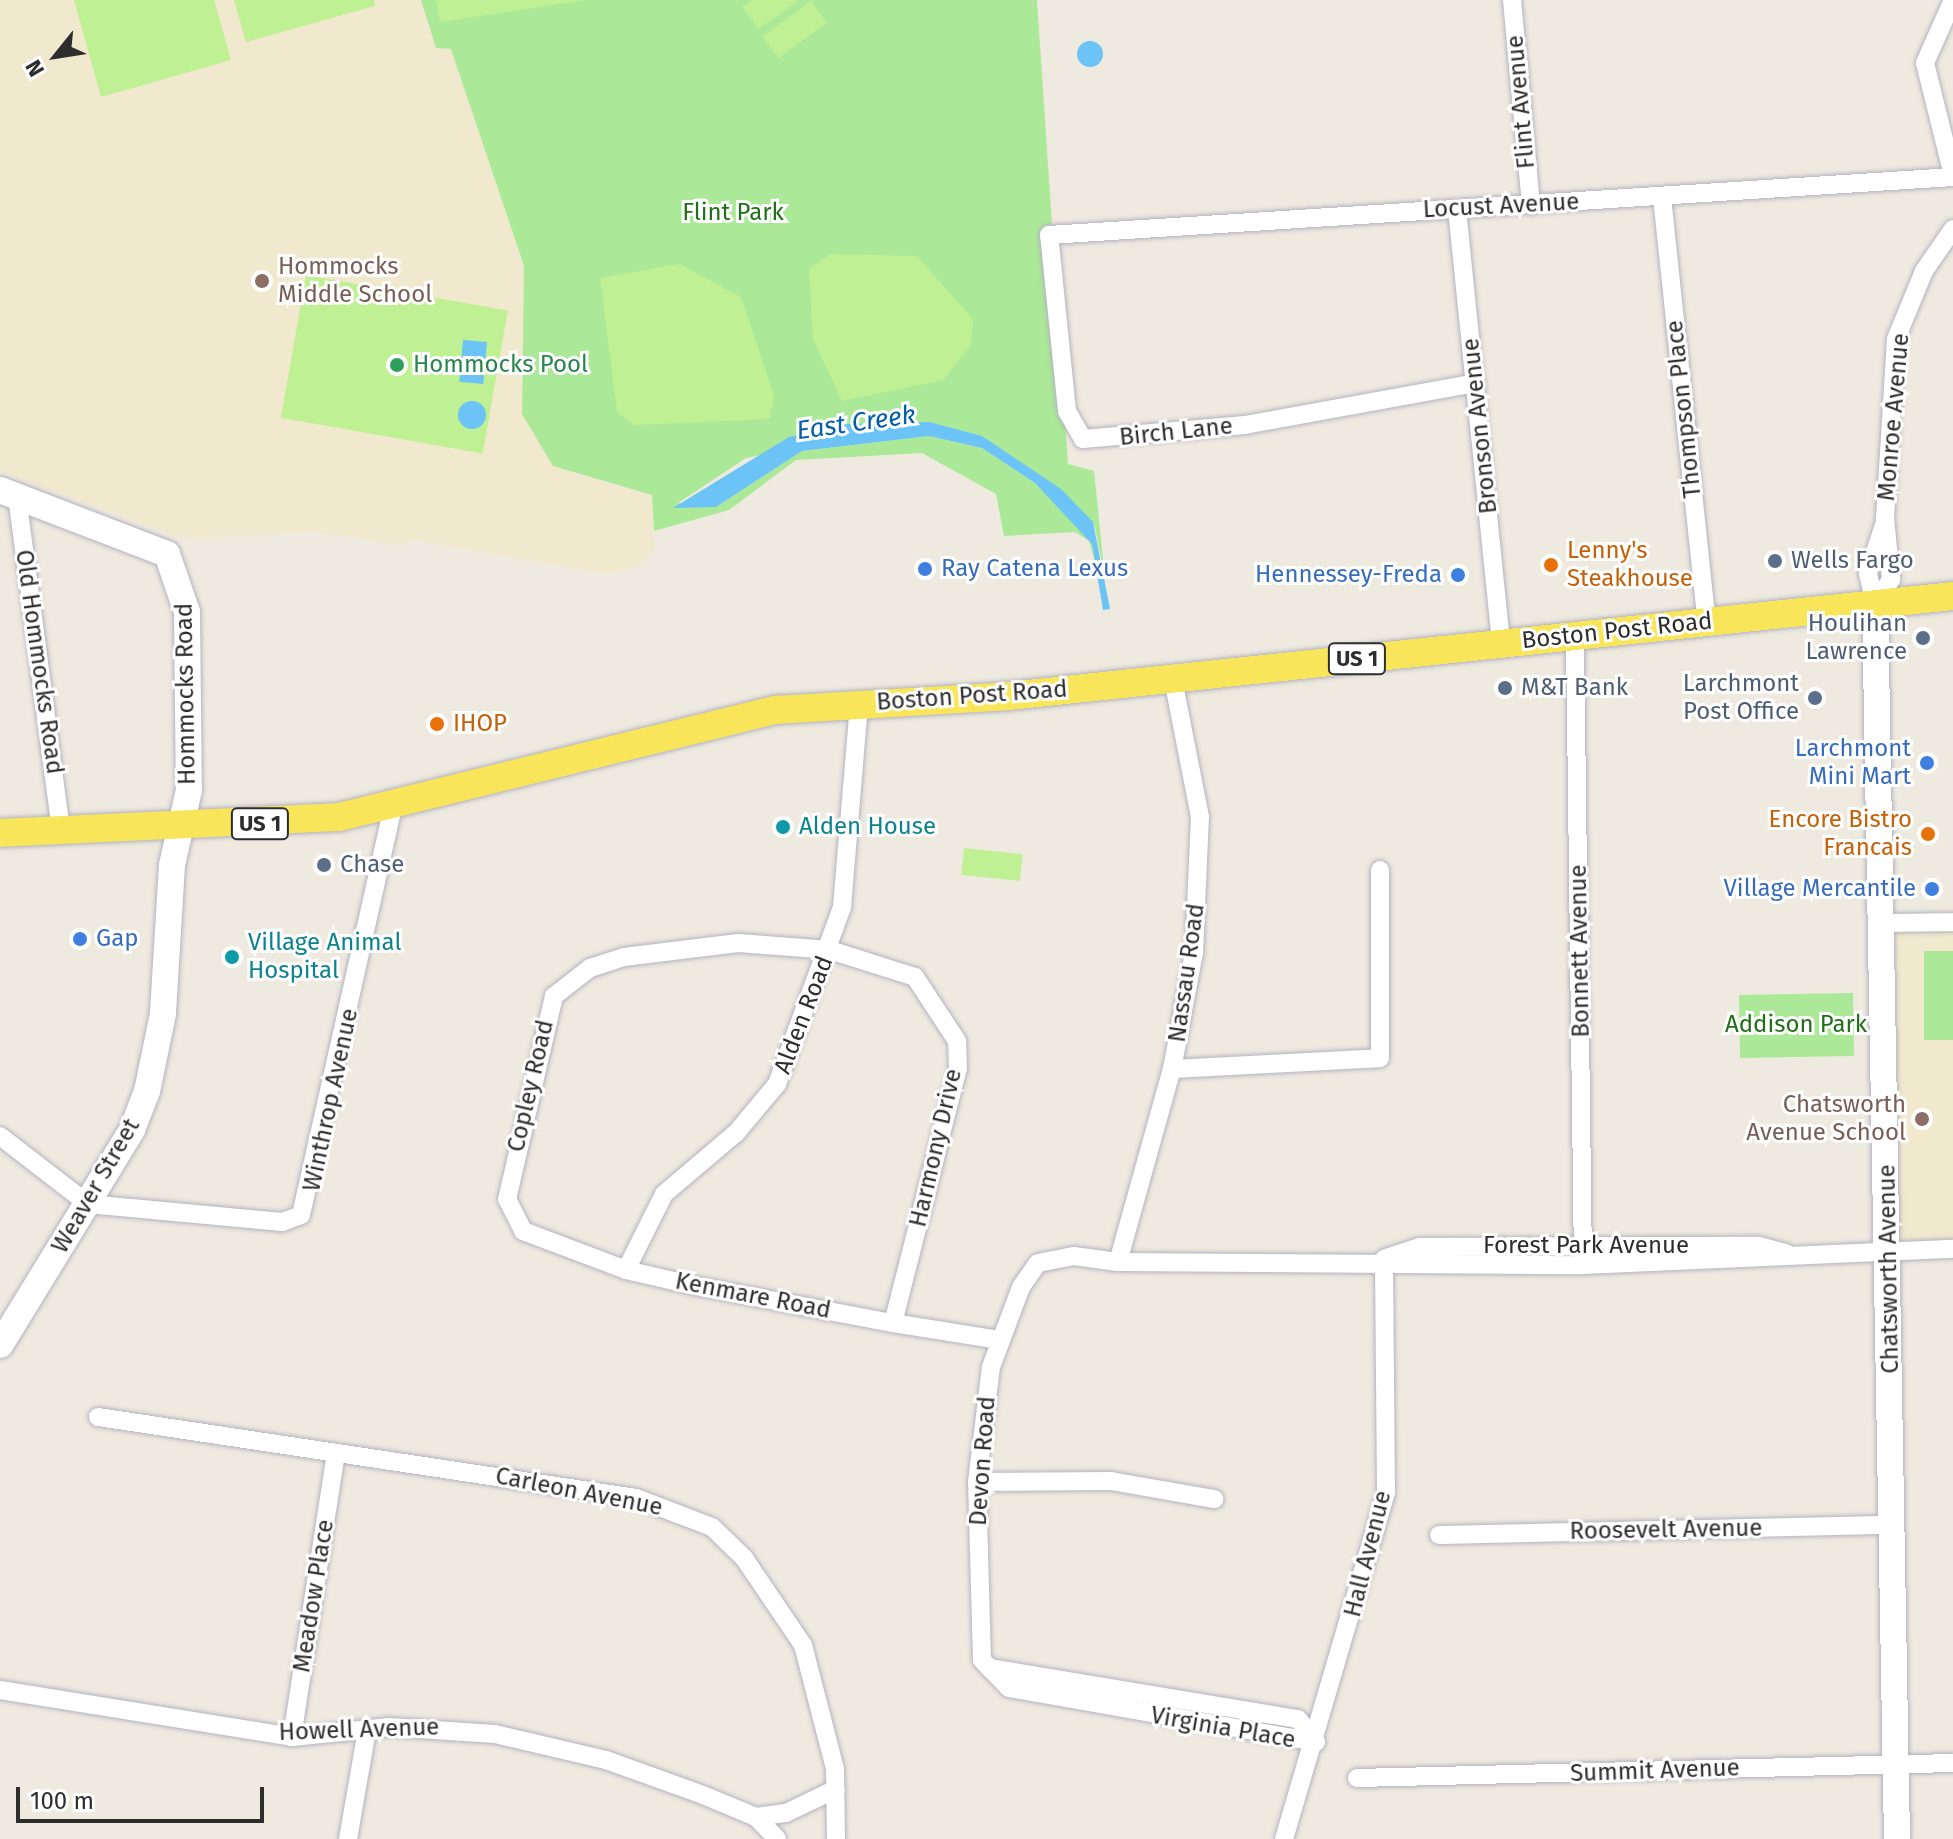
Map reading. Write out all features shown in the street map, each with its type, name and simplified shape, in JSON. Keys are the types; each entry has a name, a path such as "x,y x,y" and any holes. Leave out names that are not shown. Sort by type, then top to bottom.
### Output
{"main road":[{"name":"Boston Post Road","path":"0,833 61,828 298,821 393,806 712,721 859,704 1173,679 1953,596"}],"street":[{"name":"Flint Avenue","path":"1512,0 1531,205"},
{"path":"1953,0 1925,63 1953,176"},
{"name":"Locust Avenue","path":"1049,235 1953,176"},
{"name":"Thompson Place","path":"1662,197 1707,622"},
{"name":"Bronson Avenue","path":"1457,209 1501,644"},
{"name":"Monroe Avenue","path":"1875,604 1868,573 1885,522 1896,339 1924,271 1953,229"},
{"name":"Birch Lane","path":"1049,235 1067,411 1070,427 1083,439 1245,425 1476,383"},
{"name":"Hommocks Road","path":"8,493 138,537 167,554 177,570 187,612 189,790 181,825"},
{"name":"Old Hommocks Road","path":"8,493 61,828"},
{"name":"Chatsworth Avenue","path":"1875,604 1885,923 1897,1839"},
{"name":"Bonnett Avenue","path":"1575,637 1583,1265"},
{"name":"Nassau Road","path":"1118,1262 1172,1069 1194,953 1201,858 1173,679"},
{"name":"Alden Road","path":"626,1270 664,1194 768,1100 830,950 842,907 859,704"},
{"name":"Winthrop Avenue","path":"88,1204 282,1222 308,1206 393,806"},
{"name":"Weaver Street","path":"0,1345 132,1130 156,1056 181,825"},
{"path":"1172,1069 1380,1058 1380,870"},
{"path":"1885,923 1953,922"},
{"name":"Copley Road","path":"516,1223 507,1199 542,1029 554,996 570,981 590,968 664,948 738,943 830,950"},
{"name":"Harmony Drive","path":"830,950 915,977 957,1041 958,1068 893,1323"},
{"path":"0,1136 88,1204"},
{"name":"Kenmare Road","path":"516,1223 536,1240 626,1270 893,1323 999,1340"},
{"name":"Forest Park Avenue","path":"1384,1259 1420,1247 1759,1246 1789,1253"},
{"name":"Forest Park Avenue","path":"1038,1263 1074,1256 1118,1262 1384,1259 1583,1265 1789,1253 1953,1249"},
{"name":"Hall Avenue","path":"1284,1839 1316,1742 1386,1492 1384,1259"},
{"name":"Devon Road","path":"989,1668 979,1648 977,1482 999,1340 1038,1263"},
{"name":"Carleon Avenue","path":"98,1417 636,1498 712,1527 744,1558 803,1645 836,1789 836,1839"},
{"name":"Meadow Place","path":"292,1737 336,1454"},
{"path":"977,1482 1111,1481 1214,1499"},
{"name":"Roosevelt Avenue","path":"1439,1535 1893,1525"},
{"name":"Virginia Place","path":"989,1668 1009,1688 1316,1742"},
{"name":"Howell Avenue","path":"0,1690 292,1737 443,1726 567,1750 756,1817 777,1839"},
{"path":"348,1839 367,1730"},
{"name":"Summit Avenue","path":"1357,1778 1953,1763"},
{"path":"756,1817 786,1813 836,1789"}],"shaded area":[{"name":"Hommocks Middle School","path":"0,0 421,0 436,47 451,49 524,266 525,297 578,475 652,495 655,548 640,565 607,574 414,540 403,545 313,532 184,539 0,471"},
{"name":"Chatsworth Avenue School","path":"1890,926 1953,926 1953,1245 1890,1245"}],"green space":[{"path":"74,0 214,0 231,60 101,97"},
{"path":"234,0 374,0 375,6 246,42"},
{"name":"Flint Park","path":"421,0 1037,0 1068,464 1094,471 1105,579 1095,527 1081,511 982,436 930,422 746,458 678,503 716,507 802,451 929,436 982,448 1035,483 1085,533 1092,544 1095,562 1089,541 1075,532 1004,536 996,494 922,453 796,460 729,510 654,531 652,495 553,466 522,414 524,266 451,49 436,48"},
{"path":"436,0 587,0 440,22"},
{"path":"752,0 800,0 758,29 742,7"},
{"path":"811,1 827,23 778,58 762,36"},
{"path":"830,254 917,256 973,319 971,345 943,380 842,401 813,339 809,269"},
{"path":"679,264 741,297 774,396 769,419 634,425 617,412 600,278"},
{"name":"Hommocks Pool","path":"306,275 508,311 483,453 281,418"},
{"path":"964,848 1023,854 1020,881 961,875"},
{"path":"1924,951 1953,951 1953,1040 1924,1040"},
{"name":"Addison Park","path":"1853,993 1854,1056 1740,1058 1739,995"}],"water":[{"path":"1090,41 1099,45 1103,54 1099,63 1090,67 1081,63 1077,54 1081,45"},
{"path":"463,340 487,342 483,384 459,382"},
{"path":"472,401 482,405 486,415 482,425 472,429 462,425 458,415 462,405"},
{"path":"930,422 982,436 1061,489 1093,522 1110,609 1103,610 1092,544 1035,483 982,448 929,436 802,451 716,507 673,508 789,437 848,424"}],"place":[{"name":"Hommocks Middle School","path":"262,281"},
{"name":"Hommocks Pool","path":"397,365"},
{"name":"Wells Fargo","path":"1775,561"},
{"name":"Lenny's Steakhouse","path":"1551,565"},
{"name":"Ray Catena Lexus","path":"925,569"},
{"name":"Hennessey-Freda","path":"1458,575"},
{"name":"Houlihan Lawrence","path":"1923,638"},
{"name":"M&T Bank","path":"1505,688"},
{"name":"Larchmont Post Office","path":"1815,698"},
{"name":"IHOP","path":"437,724"},
{"name":"Larchmont Mini Mart","path":"1927,763"},
{"name":"Alden House","path":"783,827"},
{"name":"Encore Bistro Francais","path":"1928,834"},
{"name":"Chase","path":"324,865"},
{"name":"Village Mercantile","path":"1932,889"},
{"name":"Gap","path":"80,939"},
{"name":"Village Animal Hospital","path":"232,957"},
{"name":"Chatsworth Avenue School","path":"1922,1119"}],"water label":[{"name":"East Creek","path":"856,423"}]}
